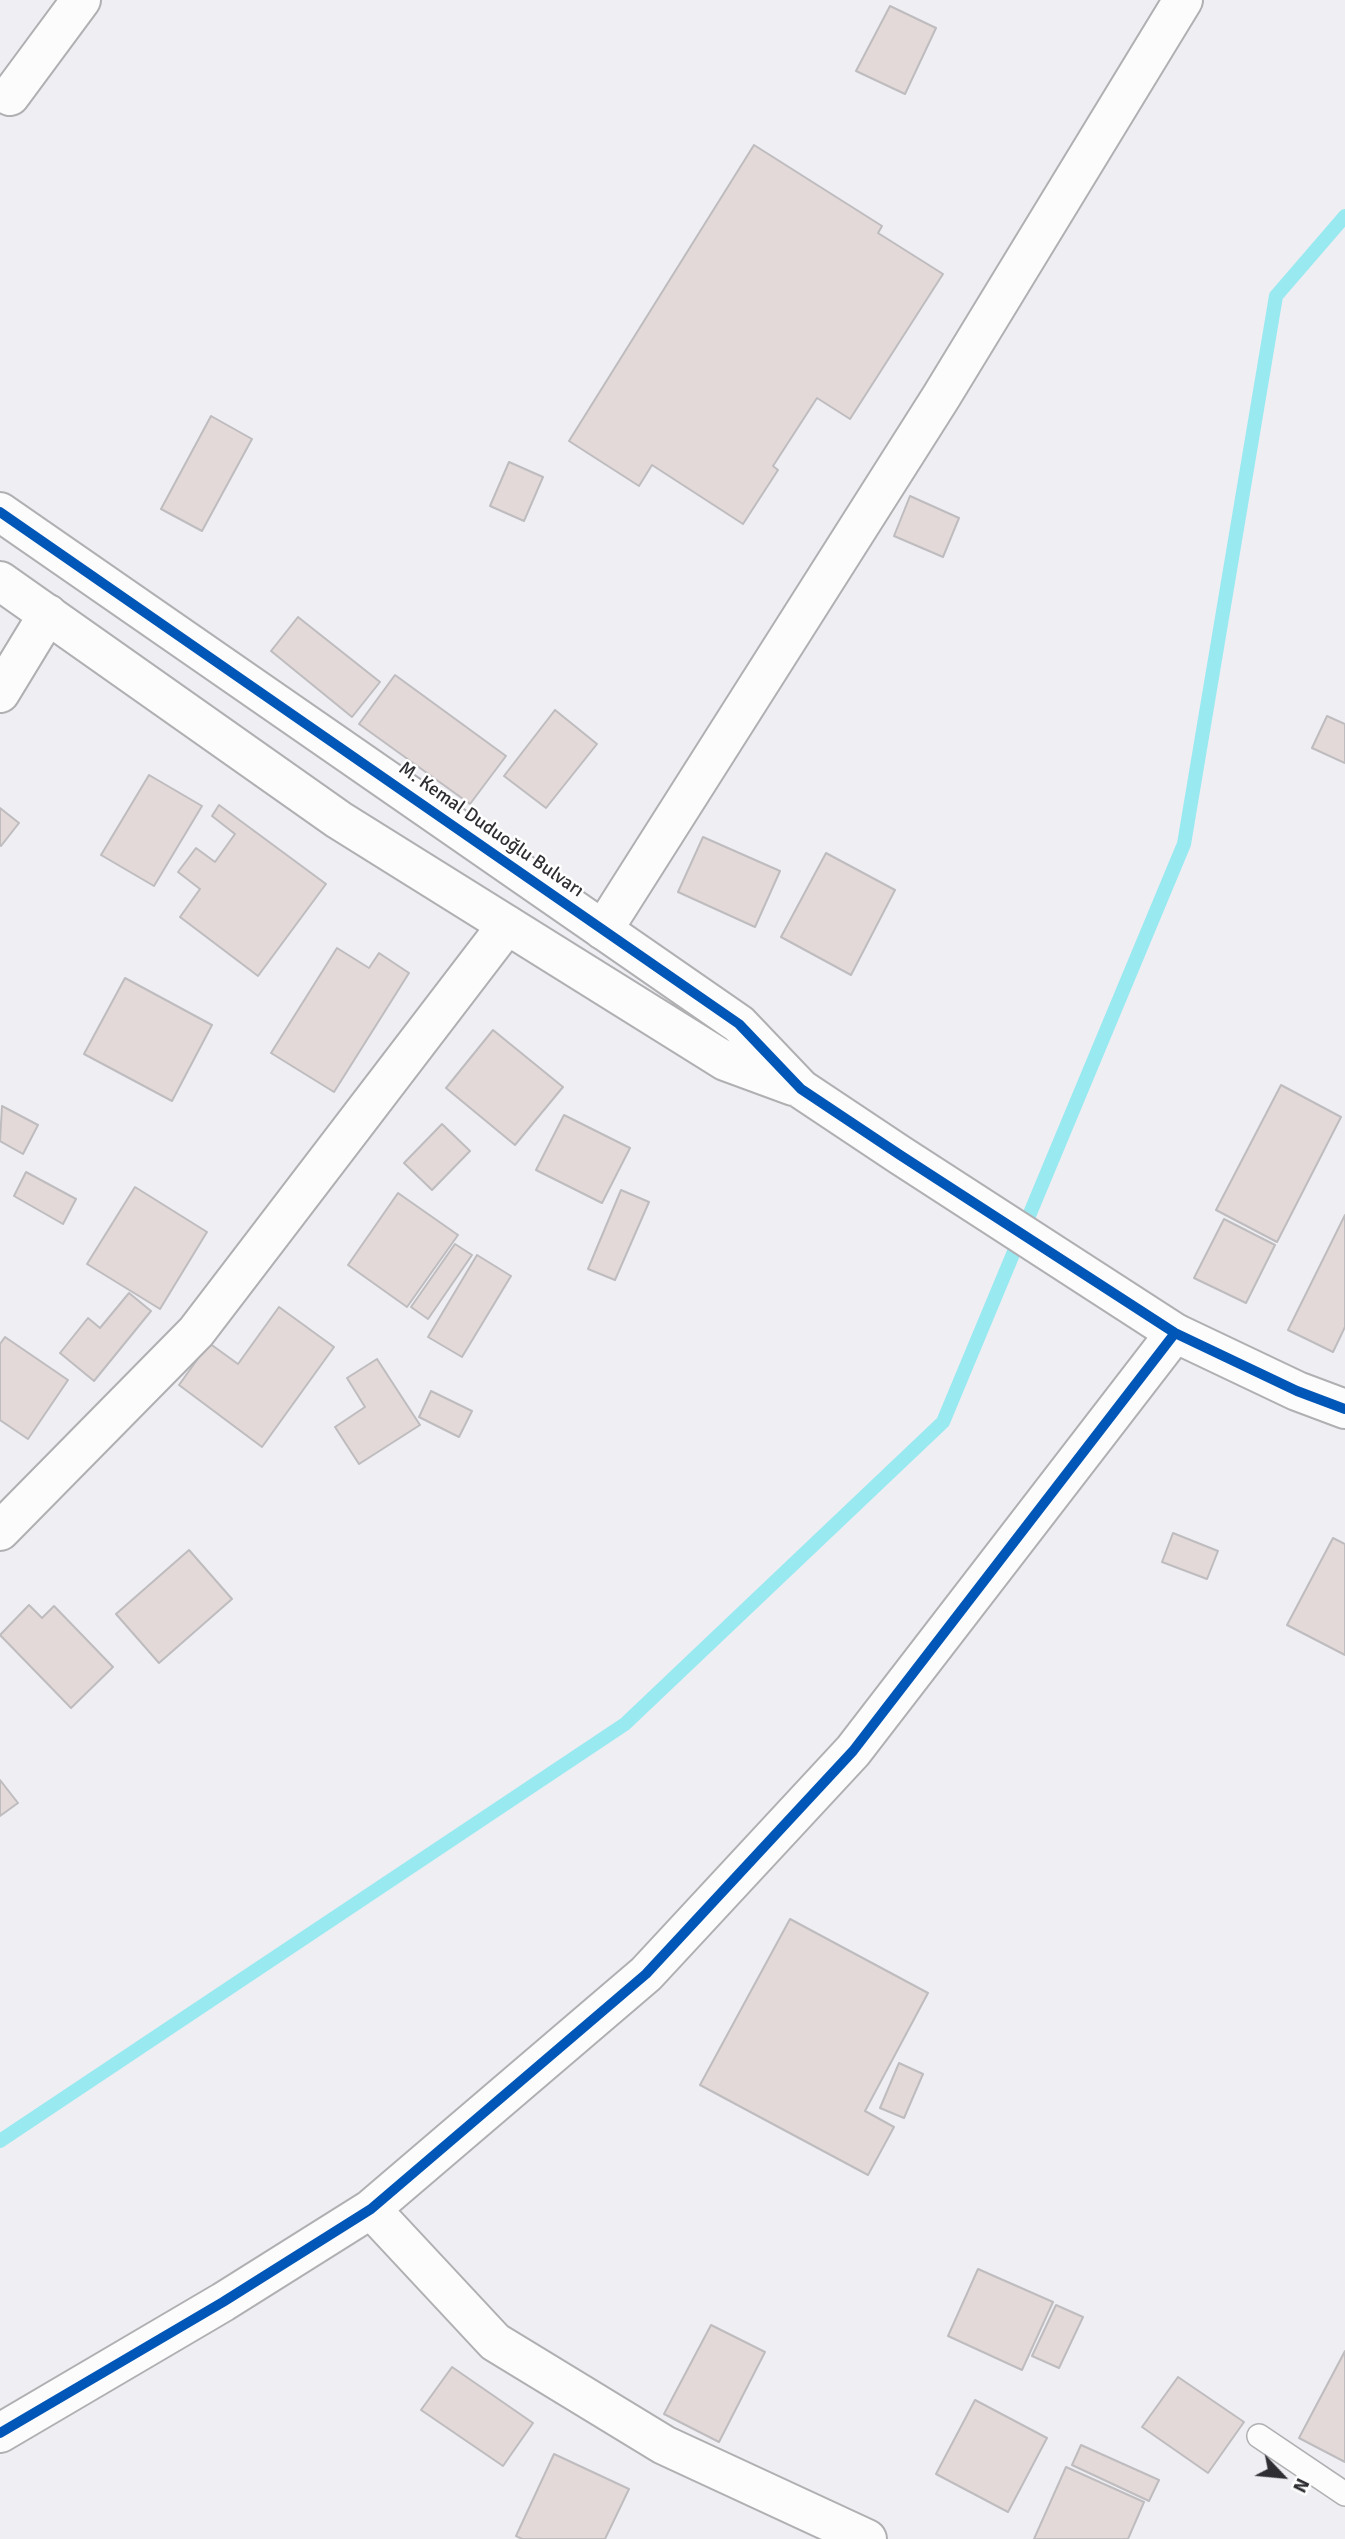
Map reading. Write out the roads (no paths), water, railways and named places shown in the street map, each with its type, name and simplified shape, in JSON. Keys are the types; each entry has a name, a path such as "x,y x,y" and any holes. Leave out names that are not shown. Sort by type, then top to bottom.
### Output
{"street":[{"path":"3,98 81,0"},
{"path":"579,970 933,408 1183,0"},
{"name":"M. Kemal Duduoğlu Bulvarı","path":"0,512 540,883 739,1024 801,1089 1175,1333 1297,1391 1345,1409"},
{"name":"M. Kemal Duduoğlu Bulvarı","path":"0,581 339,820 724,1061 801,1089"},
{"path":"0,693 48,614"},
{"path":"0,1531 196,1332 540,883"},
{"path":"0,2433 223,2302 371,2209 646,1973 853,1751 1175,1333"},
{"path":"371,2209 495,2342 664,2445 867,2539"}],"lane":[{"path":"1259,2437 1345,2494"}],"waterway":[{"path":"0,2141 625,1724 943,1422 1184,844 1276,296 1345,216"}]}
